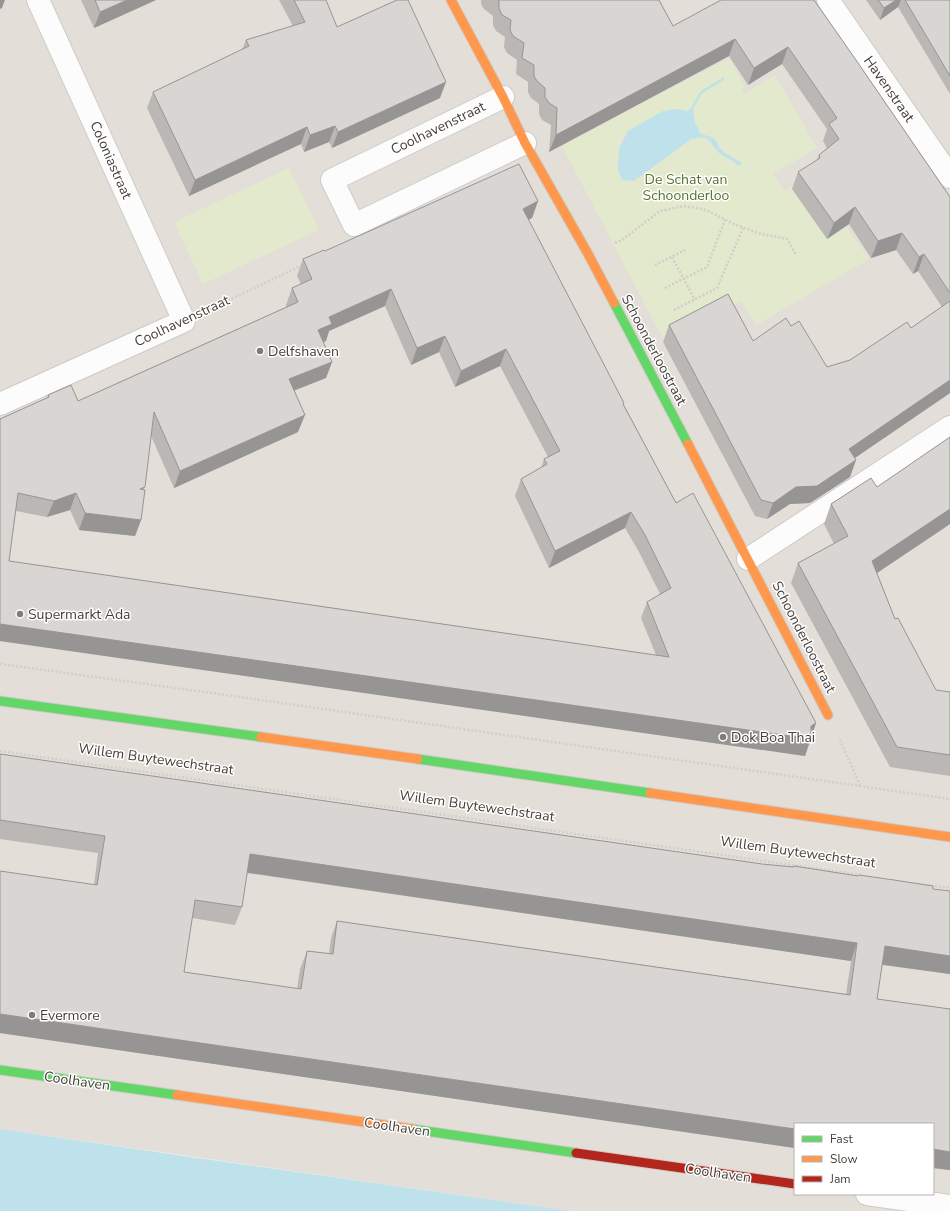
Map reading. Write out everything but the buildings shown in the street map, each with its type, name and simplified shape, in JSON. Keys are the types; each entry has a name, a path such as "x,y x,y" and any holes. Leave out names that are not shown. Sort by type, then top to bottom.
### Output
{"street":[{"name":"Coloniastraat","path":"38,0 184,321"},
{"name":"Schoonderloostraat","path":"451,0 503,97 525,143 589,256 828,715"},
{"name":"Havenstraat","path":"828,0 950,177"},
{"name":"Coolhavenstraat","path":"503,97 332,180 354,225 525,143"},
{"name":"Coolhavenstraat","path":"0,404 184,321"},
{"path":"748,559 950,427"},
{"path":"0,701 320,745 950,836"},
{"name":"Coolhaven","path":"0,1070 794,1184"},
{"path":"874,1195 950,1206"}],"path":[{"path":"589,256 622,240 660,211 685,206 706,210 743,228 761,234 787,239 796,255"},
{"path":"665,288 707,267 725,220"},
{"path":"674,310 717,288 743,228"},
{"path":"655,265 687,249"},
{"path":"672,257 695,300"},
{"name":"Coolhavenstraat","path":"184,321 310,262"},
{"path":"0,664 950,799"},
{"path":"828,715 860,785"},
{"name":"Willem Buytewechstraat","path":"0,751 863,876"},
{"path":"910,883 950,888"}],"shaded area":[{"path":"0,0 950,0 950,1211 571,1211 0,1129"}],"green space":[{"name":"De Schat van Schoonderloo","path":"725,60 731,61 745,87 741,90 743,94 775,75 817,148 773,174 784,191 812,176 869,259 756,325 741,301 663,339 562,146"},
{"path":"289,168 319,230 203,284 174,222"}],"water":[{"path":"724,77 724,80 702,93 693,109 695,123 701,134 716,140 719,147 725,153 742,163 739,166 722,155 710,141 704,138 698,138 691,139 634,181 622,180 618,169 619,148 628,131 663,111 677,109 687,111 691,108 701,91"},
{"path":"0,1129 197,1158 571,1211 0,1211"}],"traffic: fast":[{"path":"614,303 688,444"},
{"path":"0,701 261,737"},
{"path":"418,759 650,793"},
{"path":"0,1070 177,1095"},
{"path":"412,1129 576,1153"}],"traffic: slow":[{"path":"451,0 503,97 525,143 614,303"},
{"path":"688,444 828,715"},
{"path":"261,737 418,759"},
{"path":"650,793 950,837"},
{"path":"177,1095 412,1129"}],"traffic: jam":[{"path":"576,1153 794,1184"}],"place":[{"name":"Delfshaven","path":"260,351"},
{"name":"Supermarkt Ada","path":"20,614"},
{"name":"Dok Boa Thai","path":"723,737"},
{"name":"Evermore","path":"32,1015"}]}
